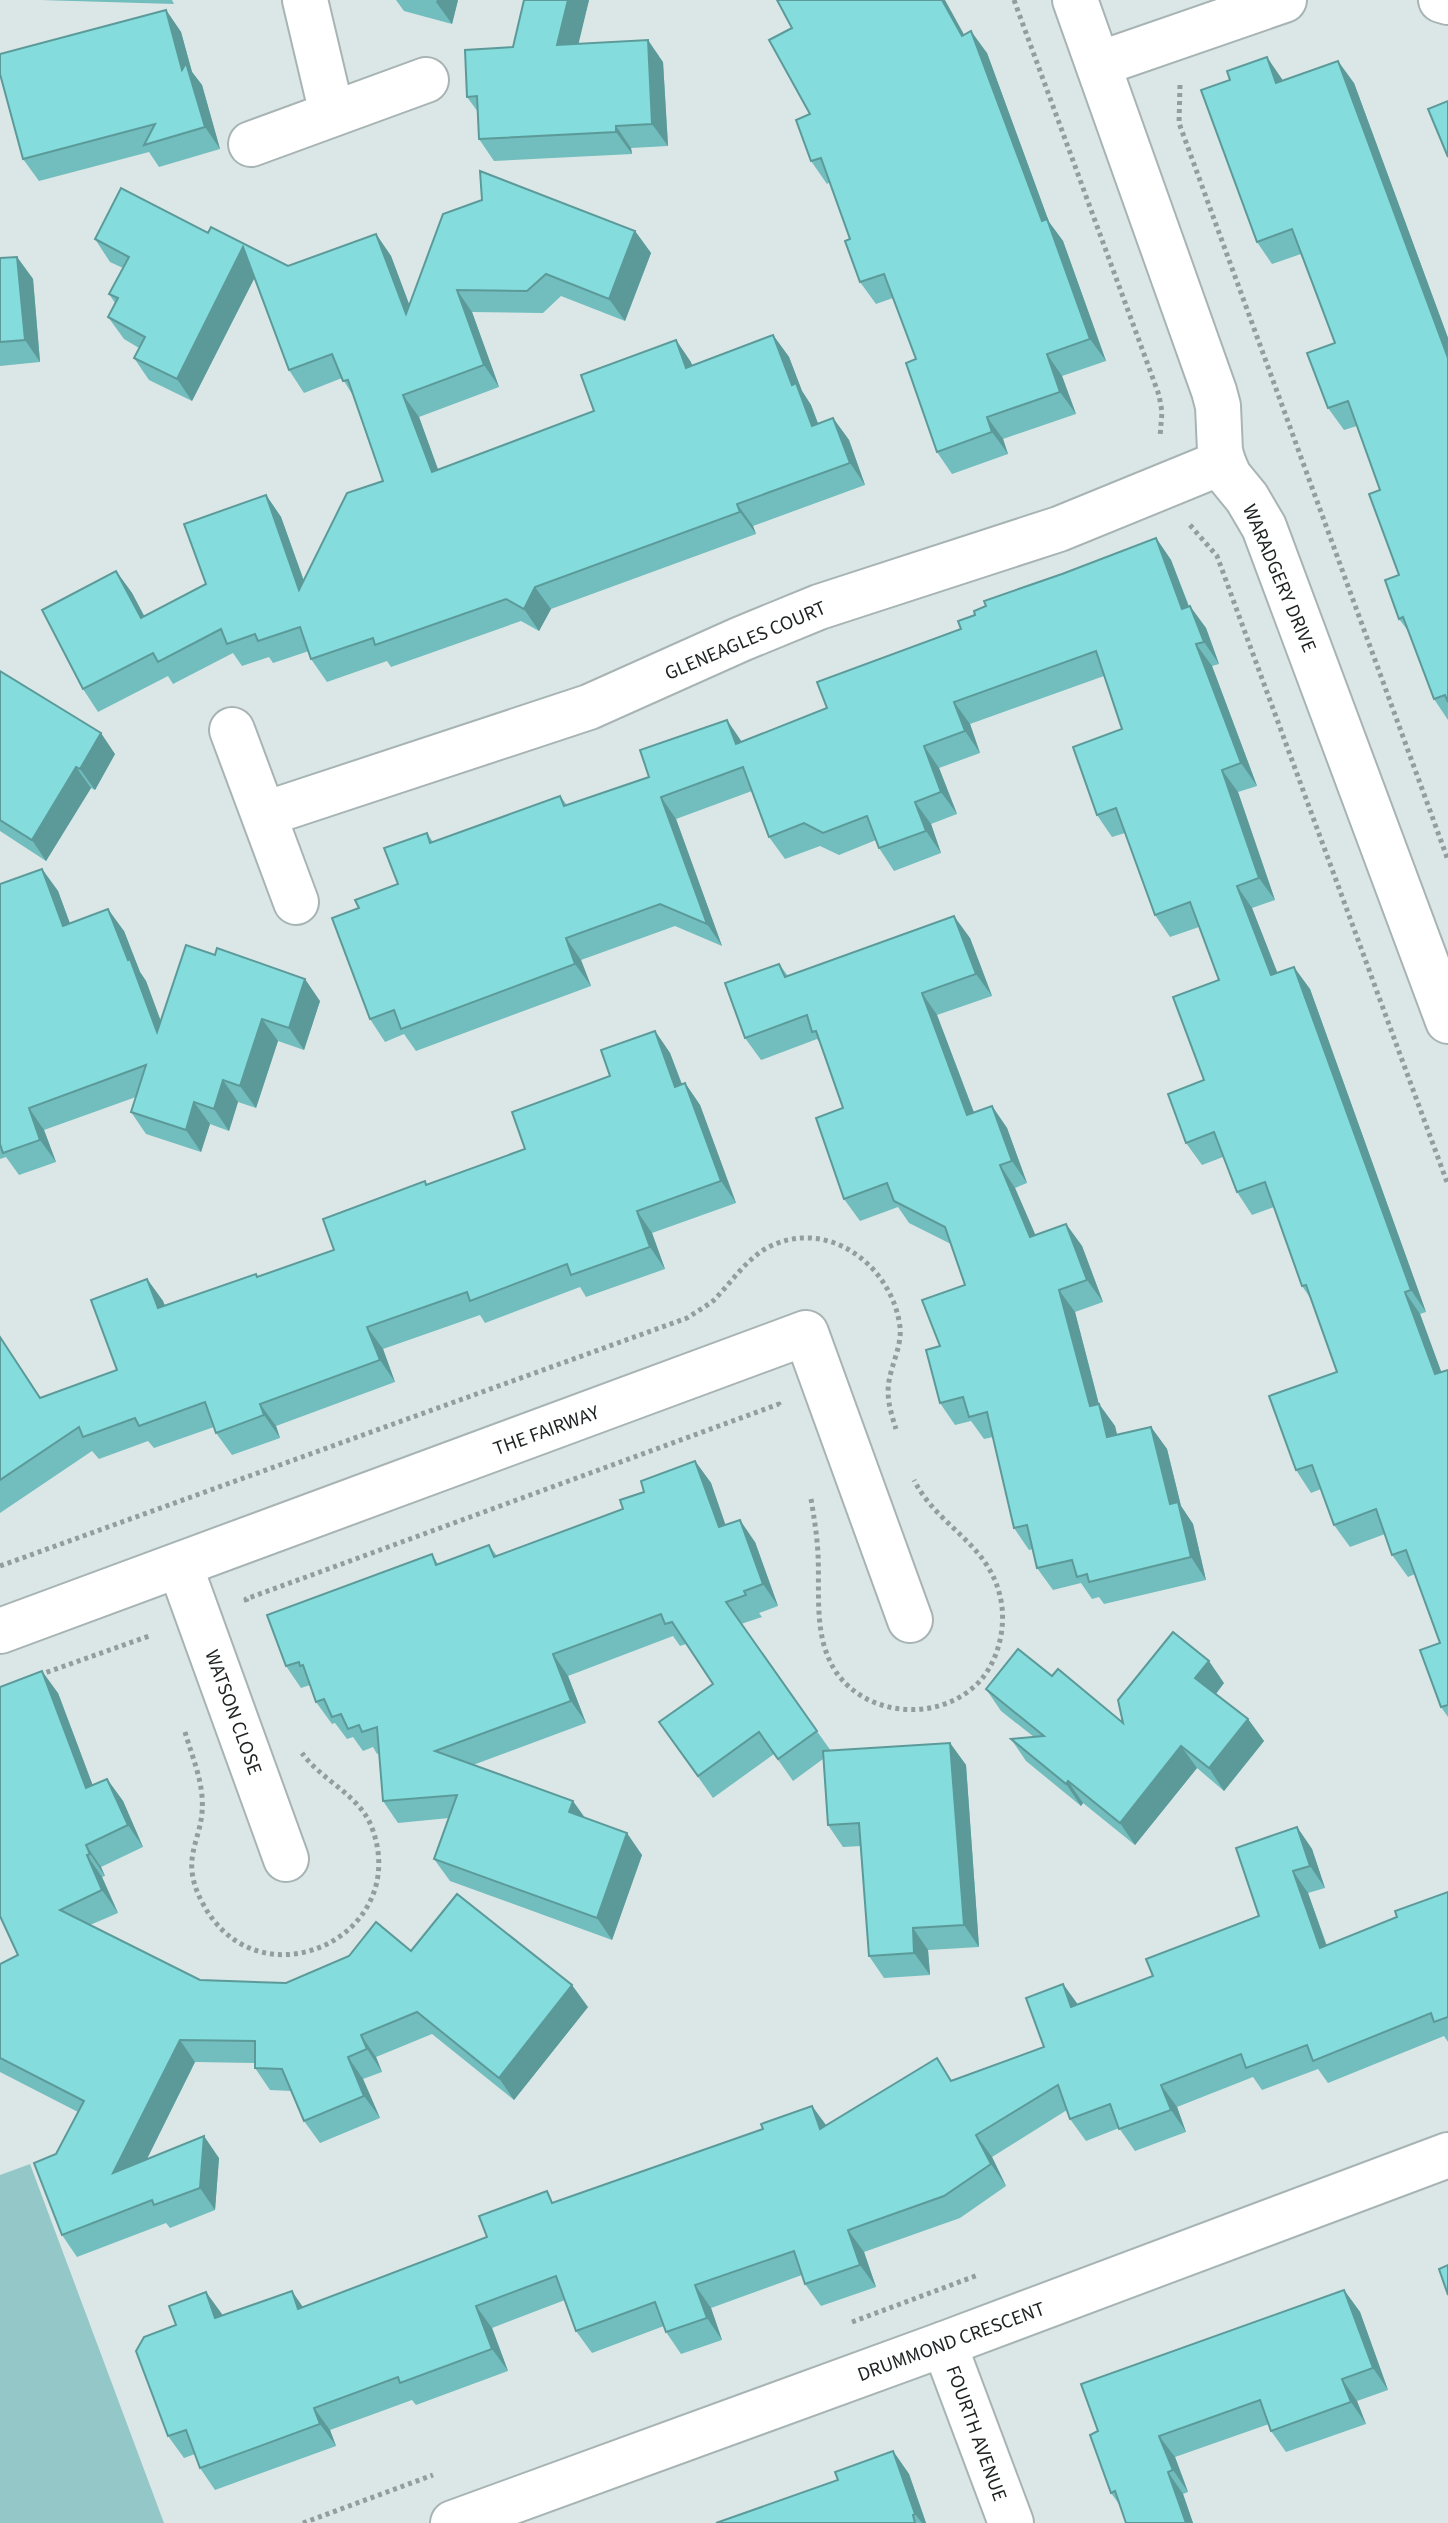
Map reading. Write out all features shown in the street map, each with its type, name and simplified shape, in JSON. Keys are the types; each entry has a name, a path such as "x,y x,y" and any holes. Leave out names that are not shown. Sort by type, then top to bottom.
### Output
{"street":[{"path":"305,0 332,114"},
{"name":"WARADGERY DRIVE","path":"1075,0 1214,391 1223,462 1264,527 1448,1021"},
{"path":"1099,64 1284,0"},
{"path":"1441,0 1448,2"},
{"path":"251,144 426,80"},
{"name":"GLENEAGLES COURT","path":"265,814 589,707 819,607 1059,529 1223,462"},
{"path":"232,730 296,902"},
{"name":"THE FAIRWAY","path":"0,1631 806,1333 910,1620"},
{"name":"WATSON CLOSE","path":"180,1566 286,1859"},
{"name":"DRUMMOND CRESCENT","path":"453,2523 944,2344 1448,2155"},
{"name":"FOURTH AVENUE","path":"944,2344 1011,2523"}],"path":[{"path":"1014,0 1159,395 1162,412 1160,439"},
{"path":"1181,75 1179,123 1448,860"},
{"path":"1181,516 1217,556 1448,1185"},
{"path":"0,1566 687,1318 710,1303 748,1261 767,1248 794,1240 819,1239 842,1246 864,1258 882,1278 894,1303 900,1329 889,1383 889,1407 898,1435"},
{"path":"246,1599 779,1404 784,1418"},
{"path":"810,1492 825,1652 838,1674 861,1697 884,1707 908,1711 929,1707 955,1699 976,1685 990,1668 1001,1639 1002,1607 994,1577 978,1550 932,1509 911,1471"},
{"path":"28,1679 152,1634"},
{"path":"852,2322 984,2273"},
{"path":"303,2523 437,2474"}],"shaded area":[{"path":"30,2164 164,2523 0,2523 0,2175"}],"building":[{"path":"524,0 568,0 557,45 648,40 652,124 616,126 616,132 479,139 477,96 467,97 465,50 513,47"},
{"path":"777,0 942,0 962,36 971,31 1042,221 1047,219 1090,339 1047,354 1060,392 987,417 992,432 937,452 906,363 916,359 884,274 860,282 845,241 850,239 821,158 811,161 796,120 810,114 769,40 792,28"},
{"path":"166,10 182,70 186,63 205,127 144,145 155,124 23,159 0,74 0,54"},
{"path":"1267,57 1276,83 1338,61 1448,358 1448,702 1445,695 1434,699 1403,617 1399,619 1385,580 1399,575 1369,494 1380,490 1348,401 1328,408 1307,353 1335,343 1292,229 1257,242 1201,90 1230,80 1227,71"},
{"path":"1448,101 1448,157 1428,109"},
{"path":"480,171 635,231 609,299 546,274 527,291 457,290 484,365 403,395 432,472 594,411 581,375 676,340 686,368 773,335 812,426 833,418 850,463 737,504 740,512 535,587 524,609 506,599 375,645 373,638 311,659 300,627 258,641 255,634 227,644 221,629 158,662 153,653 83,689 42,610 116,571 141,618 206,584 184,524 266,495 299,590 347,493 383,481 348,380 343,381 332,354 289,370 243,247 177,379 134,358 145,337 108,317 118,298 109,294 129,257 95,239 121,188 208,233 211,227 288,266 376,234 406,314 443,214 482,200"},
{"path":"17,257 25,340 0,342 0,258"},
{"path":"1156,538 1182,609 1190,606 1204,642 1196,644 1241,763 1222,770 1259,878 1237,886 1271,975 1294,967 1411,1290 1405,1292 1435,1374 1448,1370 1448,1705 1441,1707 1420,1650 1440,1643 1406,1550 1392,1555 1376,1509 1334,1525 1312,1465 1296,1470 1269,1396 1337,1372 1265,1182 1237,1192 1214,1132 1186,1143 1168,1094 1204,1080 1173,997 1219,980 1190,902 1155,915 1116,808 1097,815 1073,747 1122,729 1096,651 954,702 965,731 924,746 941,792 915,802 926,831 879,848 867,816 823,833 804,823 769,837 743,767 661,797 707,924 660,904 566,938 575,964 401,1029 394,1010 370,1019 332,918 359,908 355,900 398,884 384,848 427,833 430,843 560,796 564,806 649,777 640,750 727,720 736,744 827,708 817,682 961,629 958,621 975,615 974,611 986,606 984,601"},
{"path":"0,671 101,733 80,769 76,767 32,840 0,820"},
{"path":"42,869 63,926 108,909 157,1032 186,945 215,955 217,948 305,979 289,1028 262,1019 240,1086 223,1080 214,1109 194,1102 186,1130 131,1112 146,1065 29,1108 40,1140 3,1153 0,1144 0,884"},
{"path":"954,916 976,974 922,993 967,1115 992,1106 1012,1161 1000,1165 1030,1237 1066,1224 1087,1280 1059,1290 1090,1406 1099,1404 1107,1437 1151,1427 1170,1504 1178,1502 1191,1557 1089,1582 1087,1574 1077,1577 1072,1560 1037,1568 1027,1525 1014,1528 987,1412 969,1417 963,1397 940,1403 926,1350 940,1346 922,1300 965,1285 945,1227 894,1201 887,1183 844,1199 816,1118 843,1108 816,1031 812,1032 807,1015 745,1038 725,983 779,964 785,977"},
{"path":"655,1031 675,1087 685,1083 721,1181 637,1211 650,1247 571,1275 567,1264 470,1301 467,1292 367,1327 380,1360 260,1404 264,1415 216,1433 205,1402 139,1426 135,1418 83,1437 79,1427 0,1480 0,1337 40,1398 117,1370 91,1300 147,1279 158,1308 334,1250 323,1219 425,1181 426,1185 525,1149 512,1112 610,1076 601,1050"},
{"path":"695,1461 719,1527 740,1520 763,1584 744,1591 746,1595 726,1602 817,1731 778,1759 759,1732 698,1776 659,1722 713,1684 672,1622 665,1624 661,1614 553,1654 571,1701 435,1751 573,1801 569,1812 627,1833 597,1918 434,1859 457,1795 383,1801 377,1727 362,1732 359,1725 348,1729 341,1714 332,1717 324,1699 316,1702 303,1665 300,1666 299,1662 286,1666 267,1615 432,1554 436,1565 489,1545 494,1557 623,1509 620,1500 644,1492 641,1481"},
{"path":"1173,1632 1209,1661 1195,1678 1248,1719 1209,1768 1181,1746 1120,1823 1011,1739 1044,1736 986,1689 1018,1649 1052,1676 1058,1669 1123,1723 1118,1700"},
{"path":"42,1671 86,1788 107,1779 128,1825 86,1845 90,1854 87,1855 102,1890 60,1910 200,1980 286,1983 349,1956 376,1922 411,1951 457,1894 572,1985 499,2078 417,2012 361,2035 367,2049 348,2057 364,2096 304,2121 282,2069 255,2068 255,2041 180,2040 113,2173 204,2136 200,2188 154,2205 152,2200 62,2235 34,2163 56,2154 84,2101 0,2058 0,1964 18,1955 0,1916 0,1687"},
{"path":"950,1743 964,1925 913,1928 914,1953 869,1956 859,1823 828,1825 823,1751"},
{"path":"1297,1827 1310,1866 1293,1871 1320,1948 1397,1917 1395,1911 1448,1892 1448,2017 1434,2022 1431,2013 1313,2061 1307,2045 1246,2068 1241,2054 1161,2085 1171,2110 1119,2129 1110,2104 1070,2119 1058,2085 976,2135 991,2164 944,2196 848,2230 860,2265 805,2284 794,2251 695,2285 707,2318 666,2332 655,2302 576,2331 556,2276 476,2306 492,2349 400,2383 398,2377 314,2408 320,2424 200,2468 186,2430 168,2436 136,2351 144,2337 176,2325 169,2306 206,2292 215,2318 292,2291 298,2309 487,2237 479,2216 547,2191 552,2203 763,2129 761,2124 812,2106 820,2129 937,2058 951,2081 1044,2047 1026,1998 1063,1984 1071,2007 1153,1976 1146,1959 1259,1916 1236,1848"},
{"path":"1448,2265 1448,2295 1439,2269"},
{"path":"1344,2290 1373,2368 1342,2379 1351,2402 1271,2431 1260,2400 1159,2436 1173,2470 1168,2472 1186,2523 1126,2523 1115,2491 1111,2493 1090,2435 1098,2431 1081,2384"},
{"path":"893,2451 915,2514 915,2523 716,2523 838,2480 835,2472"}]}
